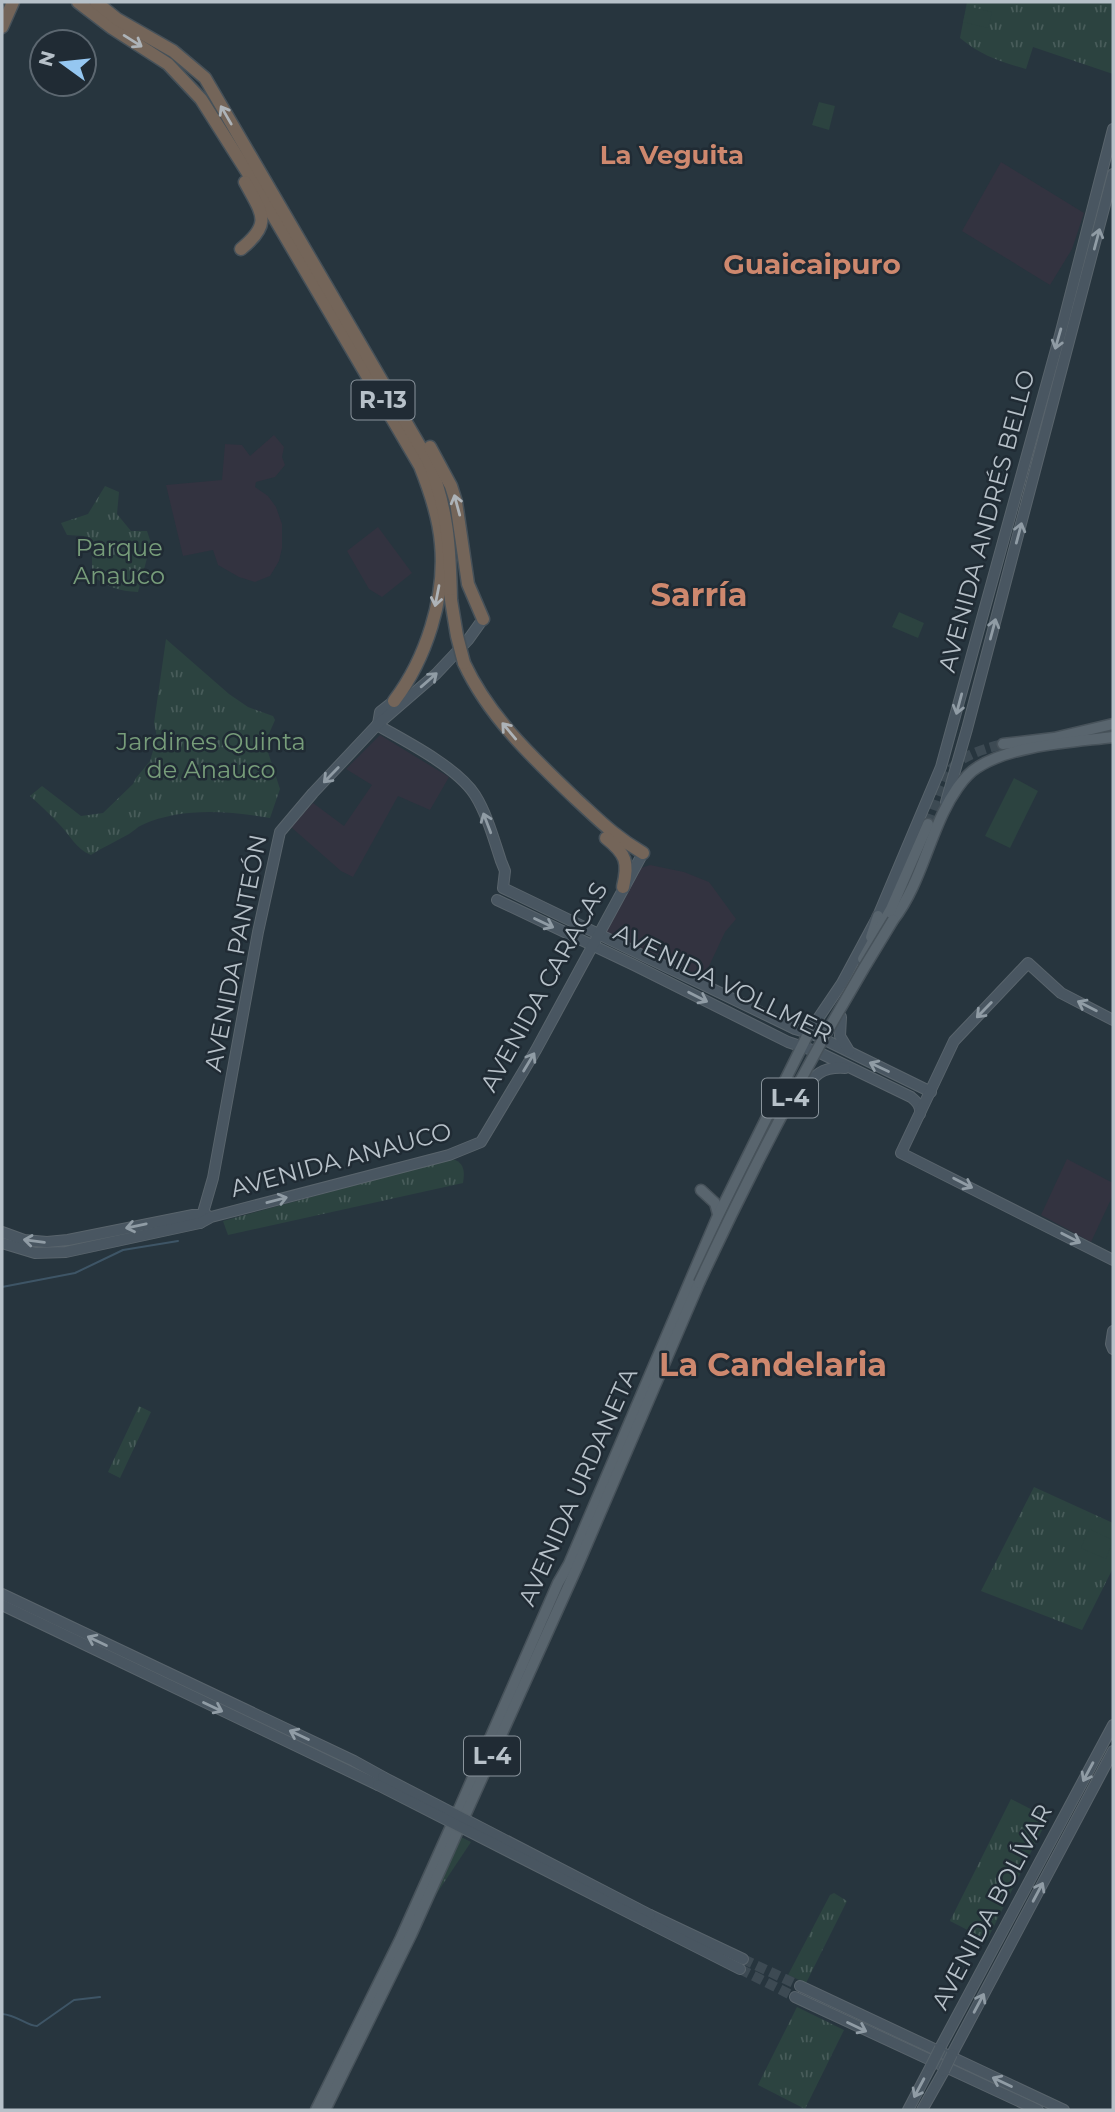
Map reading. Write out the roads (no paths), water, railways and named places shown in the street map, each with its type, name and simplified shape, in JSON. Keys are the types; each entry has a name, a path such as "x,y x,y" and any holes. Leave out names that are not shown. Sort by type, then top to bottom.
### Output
{"highway":[{"path":"2,27 13,2"},
{"name":"R-13","path":"78,2 90,13 168,64 188,83 216,122 410,445 432,496 442,563 430,627 410,680 394,701"},
{"name":"R-13","path":"96,2 117,19 173,51 205,78 398,406 428,460 444,504 457,636 464,663 485,702 555,781 608,831 643,853"},
{"path":"216,122 219,134 261,216 257,236 241,249"},
{"name":"R-13","path":"398,406 410,417 432,450 451,486 460,517 468,584 483,619"},
{"name":"R-13","path":"555,781 581,813 622,852 626,867 623,887"}],"main road":[{"name":"AVENIDA ANDRÉS BELLO","path":"878,916 948,745 1113,130"},
{"name":"AVENIDA ANDRÉS BELLO","path":"695,1278 817,1046 892,920 905,905 943,813 1113,174"},
{"name":"R-13","path":"377,725 436,674 468,640 483,619"},
{"name":"R-13","path":"377,725 380,712 394,701"},
{"path":"1003,744 1054,738 1113,724"},
{"name":"AVENIDA VOLLMER","path":"377,725 455,772 470,788 477,798 505,871 503,888 795,1029 827,1040 931,1092"},
{"name":"AVENIDA PANTEÓN","path":"205,1218 258,932 280,831 377,725"},
{"name":"L-4","path":"943,813 962,783 976,768 1002,755 1113,737"},
{"name":"L-4","path":"695,1278 789,1084 891,909 928,824"},
{"name":"AVENIDA CARACAS","path":"481,1142 536,1050 643,853"},
{"name":"AVENIDA VOLLMER","path":"497,900 788,1042 820,1053 911,1097 920,1109 919,1115"},
{"name":"L-4","path":"863,960 878,916"},
{"path":"808,1032 842,983 878,916"},
{"path":"1113,1020 1061,993 1028,963 954,1041 901,1153 1113,1260"},
{"path":"841,1017 840,1036 855,1056"},
{"name":"L-4","path":"695,1278 699,1259 717,1218 808,1032"},
{"name":"L-4","path":"794,1060 799,1055 805,1055 812,1064 794,1103"},
{"path":"794,1103 817,1073 828,1068 849,1068"},
{"name":"AVENIDA ANAUCO","path":"2,1243 35,1253 58,1253 449,1155 481,1142"},
{"path":"701,1189 715,1203 717,1218"},
{"path":"717,1218 724,1210 730,1210 733,1214 730,1225"},
{"name":"AVENIDA ANAUCO","path":"2,1231 24,1240 47,1242 205,1218"},
{"name":"AVENIDA URDANETA","path":"316,2110 458,1821 577,1567 695,1278"},
{"path":"1112,1333 1113,1349"},
{"path":"2,1594 9,1605 354,1761 380,1781 741,1964"},
{"path":"40,1619 348,1773 380,1781"},
{"name":"AVENIDA BOLÍVAR","path":"908,2110 1113,1725"},
{"name":"AVENIDA BOLÍVAR","path":"922,2110 1113,1751"},
{"name":"AVENIDA URDANETA","path":"325,2110 402,1954 458,1821"},
{"path":"800,1986 1063,2110"},
{"path":"796,1997 1038,2110"}],"waterway":[{"path":"2,1287 75,1273 123,1250 178,1241"},
{"path":"2,2014 37,2026 74,2000 100,1997"}],"tunnel":[{"path":"928,824 951,770 969,755 1003,744"},
{"path":"743,1959 800,1986"},
{"path":"740,1969 795,1997"}],"district":[{"name":"La Veguita","path":"672,155"},
{"name":"Guaicaipuro","path":"812,264"},
{"name":"Sarría","path":"699,595"},
{"name":"La Candelaria","path":"773,1365"}],"park label":[{"name":"Parque Anauco","path":"119,562"},
{"name":"Jardines Quinta de Anauco","path":"211,756"}]}
